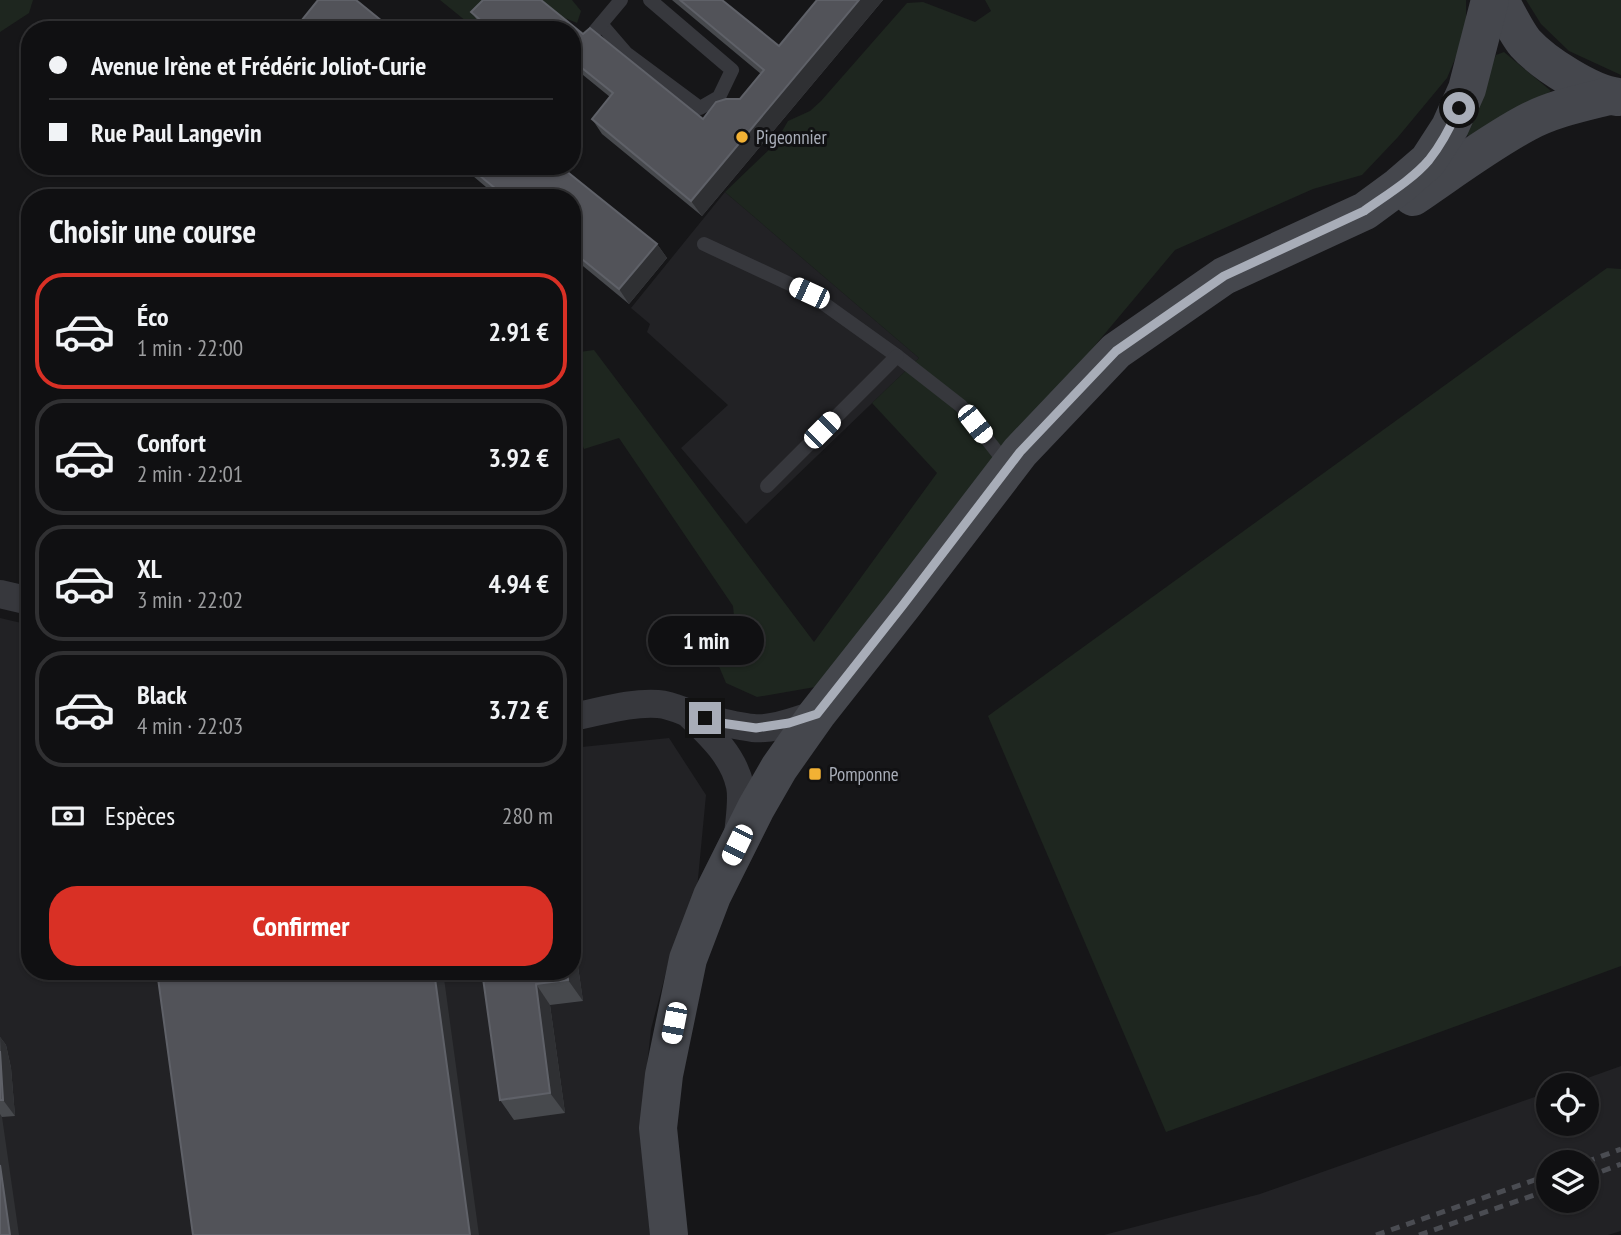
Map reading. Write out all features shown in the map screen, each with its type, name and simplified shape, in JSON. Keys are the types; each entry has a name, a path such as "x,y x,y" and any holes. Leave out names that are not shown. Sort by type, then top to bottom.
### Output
{"main road":[{"path":"669,1235 659,1128 664,1075 688,959 712,896 779,768 817,714 1020,452 1116,351 1224,276 1364,211 1428,161 1450,127 1467,89 1490,0"},
{"path":"1500,0 1524,42 1563,75 1615,97"},
{"path":"686,1235 682,1189 689,1062 695,1024 729,906 770,821 821,737 869,671 1028,469 1087,400 1143,349 1221,299 1375,222 1528,122 1562,108 1615,97"}],"street":[{"path":"0,594 21,599"},
{"path":"581,715 633,705 657,704 672,706 721,723 756,728 789,723 817,714"},
{"path":"688,713 712,736 731,762 740,788 737,845"}],"lane":[{"path":"621,0 597,28 700,108 719,97 732,70 650,0"},
{"path":"704,244 809,293 897,356 961,406 1009,467"},
{"path":"767,486 897,356"}],"shaded area":[{"path":"0,0 33,0 29,13 0,32"},
{"path":"440,0 572,0 581,11 578,21 555,14 532,21 466,21"},
{"path":"985,0 1466,0 1466,33 1447,78 1362,175 1313,189 1175,250 1019,436 815,687 757,697 726,683 713,652 736,636 733,606 619,438 584,449 581,442 581,352 594,350 814,642 937,473 872,403 919,358 725,192 774,145 788,121 810,111 821,101 907,3 923,2 975,22 991,11"},
{"path":"1526,0 1621,0 1621,75 1569,51 1541,24"},
{"path":"1504,52 1551,91 1474,139 1465,134 1496,55"},
{"path":"725,192 919,358 746,524 681,448 728,405 647,332 650,324 631,308"},
{"path":"1607,268 1621,269 1621,966 1166,1132 988,716"},
{"path":"0,618 21,623 21,980 581,980 581,747 669,738 706,795 697,889 671,953 651,1029 640,1131 650,1235 0,1235"},
{"path":"1621,1066 1621,1231 1608,1235 1104,1235 1260,1194 1536,1097 1536,1136 1599,1136 1599,1074"}],"building":[{"path":"318,0 356,0 382,21 301,21"},
{"path":"483,0 541,0 567,21 482,21 471,12"},
{"path":"680,0 722,0 779,46 817,0 859,0 691,201 592,119 613,93 581,67 581,32 583,34 590,28 703,119 716,102 740,99 764,70"},
{"path":"479,175 571,175 657,244 619,289 581,258 581,189 496,189"},
{"path":"158,980 435,980 470,1235 193,1235"},
{"path":"483,980 568,980 536,984 550,1093 500,1100"},
{"path":"0,1051 3,1100 0,1100"},
{"path":"0,1165 10,1235 0,1235"}],"railway":[{"path":"1599,1157 1621,1149"},
{"path":"1599,1172 1621,1164"},
{"path":"1376,1235 1536,1180"},
{"path":"1419,1235 1536,1194"}],"place":[{"name":"Pigeonnier","path":"742,137"},
{"name":"Pomponne","path":"815,774"}],"route":[{"path":"705,718 756,728 789,723 817,714 1020,452 1116,351 1224,276 1364,211 1428,161 1459,108"}]}
